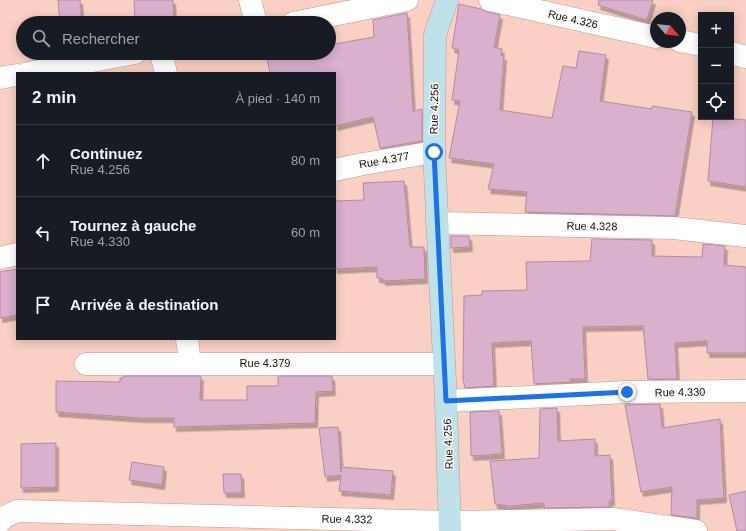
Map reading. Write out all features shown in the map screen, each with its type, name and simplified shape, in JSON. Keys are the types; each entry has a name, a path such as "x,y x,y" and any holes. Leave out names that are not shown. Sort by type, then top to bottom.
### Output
{"street":[{"path":"250,0 254,16"},
{"path":"328,16 407,0"},
{"name":"Rue 4.256","path":"447,0 435,35 434,152 446,401 450,526"},
{"name":"Rue 4.326","path":"490,0 650,36"},
{"path":"686,42 698,44"},
{"path":"734,53 746,57"},
{"path":"33,72 98,60"},
{"path":"163,60 166,72"},
{"path":"0,78 16,75"},
{"name":"Rue 4.377","path":"336,170 434,152"},
{"name":"Rue 4.328","path":"437,223 674,228 746,236"},
{"path":"0,258 16,254"},
{"path":"187,340 190,364"},
{"name":"Rue 4.379","path":"86,364 444,364"},
{"name":"Rue 4.330","path":"446,401 627,392 746,391"},
{"name":"Rue 4.332","path":"0,522 4,517 17,511 450,526 613,519 696,531"}],"building":[{"path":"58,0 80,0 81,16 59,16"},
{"path":"134,0 173,0 174,16 135,16"},
{"path":"599,0 653,0 647,20 598,5"},
{"path":"459,4 500,15 494,47 502,49 501,56 504,56 500,110 552,118 563,66 576,68 579,51 606,55 600,101 652,109 652,106 692,112 675,216 525,212 527,192 488,189 494,164 449,158 460,101 452,100 459,50 452,48"},
{"path":"407,13 413,111 422,109 422,141 380,148 373,117 336,126 336,72 270,72 267,60 336,60 336,44 374,37 373,20"},
{"path":"713,120 746,120 746,187 708,181"},
{"path":"404,181 410,247 424,247 425,279 383,281 383,279 377,278 377,267 336,269 336,201 364,200 363,183"},
{"path":"451,236 469,236 470,247 451,248"},
{"path":"592,239 652,240 652,256 702,257 703,244 725,246 724,265 746,267 746,353 707,353 707,341 675,343 677,379 648,379 643,326 583,327 585,379 570,379 570,382 534,384 531,341 492,343 494,386 465,388 463,379 464,296 482,295 482,291 527,290 526,262 590,261"},
{"path":"16,269 16,315 0,318 0,272"},
{"path":"123,376 201,376 200,400 247,400 247,386 278,386 278,376 332,376 333,391 316,392 315,423 174,427 174,418 141,418 56,412 56,381 120,382 120,378 123,378"},
{"path":"660,404 662,428 720,419 724,498 697,500 697,518 671,515 672,487 641,492 625,405"},
{"path":"557,408 558,441 595,439 595,456 610,455 612,501 609,501 609,507 544,508 544,503 509,506 495,504 490,461 539,458 540,409"},
{"path":"499,411 502,454 471,456 470,412"},
{"path":"338,427 341,472 341,467 393,471 391,495 339,491 341,475 325,477 319,428"},
{"path":"56,443 56,487 21,488 21,444"},
{"path":"132,462 164,467 162,485 129,480"},
{"path":"223,474 241,474 242,493 224,493"},
{"path":"746,491 746,531 737,531 729,495"}],"route":[{"path":"434,152 446,401 627,392"}]}
